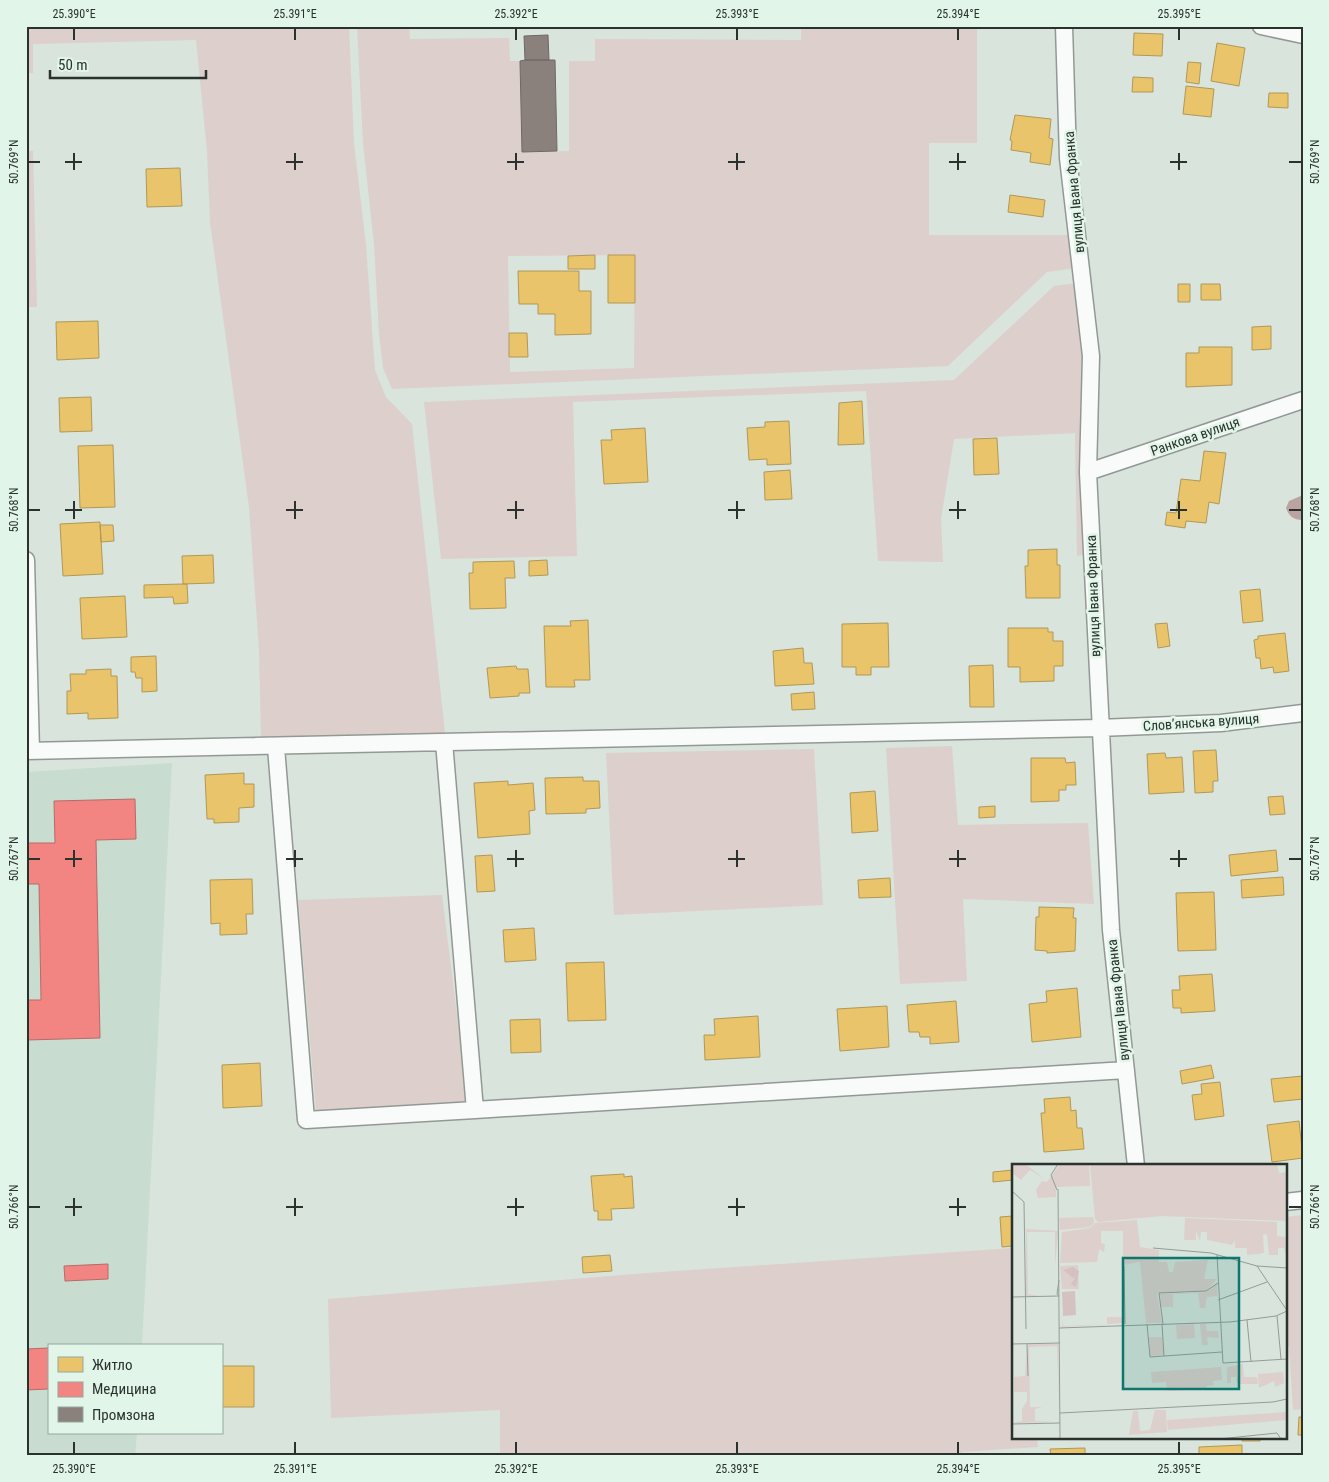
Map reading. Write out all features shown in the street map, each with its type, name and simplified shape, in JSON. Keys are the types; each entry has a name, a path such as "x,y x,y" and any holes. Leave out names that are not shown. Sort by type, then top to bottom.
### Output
{"street":[{"name":"вулиця Івана Франка","path":"1064,26 1068,158 1091,356 1088,472 1099,728 1111,930 1136,1164"},
{"path":"1261,26 1303,35"},
{"name":"Ранкова вулиця","path":"1088,472 1303,400"},
{"path":"26,560 28,751"},
{"name":"Словʼянська вулиця","path":"28,751 1099,728 1221,723 1303,713"},
{"path":"444,742 476,1110"},
{"path":"276,747 306,1120 1126,1070"},
{"path":"1286,1202 1303,1200"}],"shaded area":[{"path":"26,26 349,26 354,143 366,245 375,370 386,397 412,424 445,733 261,739 259,650 249,507 210,222 207,151 196,40 33,44 33,73 26,73"},
{"path":"357,26 409,26 410,39 509,38 510,61 520,61 522,152 569,151 569,61 595,61 595,39 801,40 801,27 977,26 977,143 929,143 929,235 1072,235 1076,268 1047,272 948,366 392,389 383,368 379,334 374,244 363,143","holes":["635,255 634,368 510,372 508,256"]},
{"path":"26,151 33,151 37,307 26,307"},
{"path":"1077,283 1086,356 1081,504 1083,555 1077,556 1075,433 954,439 941,519 943,562 878,561 866,391 573,402 577,556 441,559 424,402 954,380 1054,286"},
{"path":"1303,495 1303,520 1294,518 1286,508 1289,501"},
{"path":"952,746 958,825 1088,823 1094,904 963,899 967,981 900,984 886,748"},
{"path":"814,749 823,905 614,915 606,753"},
{"path":"172,763 142,1344 48,1344 48,1434 137,1434 135,1456 26,1456 26,772"},
{"path":"442,895 468,1102 316,1111 298,900"},
{"path":"1303,1215 1303,1409 1293,1410 1289,1346 1286,1346 1286,1217"},
{"path":"1012,1248 1012,1440 1037,1440 1038,1447 962,1452 962,1456 500,1456 500,1410 331,1418 328,1299 647,1273"}],"building: Житло":[{"path":"1134,33 1163,34 1162,56 1133,55"},
{"path":"1217,43 1245,48 1239,86 1211,81"},
{"path":"1188,62 1201,63 1199,84 1186,82"},
{"path":"1133,77 1153,78 1153,92 1132,92"},
{"path":"1186,86 1214,89 1211,117 1183,114"},
{"path":"1269,93 1288,93 1288,108 1268,107"},
{"path":"1015,115 1051,119 1049,138 1053,139 1050,165 1030,162 1031,153 1011,150 1012,141 1010,140"},
{"path":"180,168 182,206 147,207 146,169"},
{"path":"1010,195 1045,200 1043,217 1008,212"},
{"path":"595,255 595,269 568,269 568,256"},
{"path":"608,255 635,255 635,303 608,303"},
{"path":"518,271 579,271 579,291 591,291 591,334 555,335 555,314 538,314 538,304 519,304"},
{"path":"1178,284 1190,284 1190,302 1178,302"},
{"path":"1201,284 1220,284 1221,300 1201,300"},
{"path":"98,321 99,358 57,360 56,322"},
{"path":"1271,326 1271,349 1252,350 1252,327"},
{"path":"509,333 527,333 528,357 509,357"},
{"path":"1199,347 1232,347 1232,385 1186,387 1186,353 1199,353"},
{"path":"91,397 92,431 60,432 59,398"},
{"path":"862,401 864,444 838,445 839,403"},
{"path":"789,421 791,464 767,465 767,459 749,460 747,428 765,427 765,422"},
{"path":"645,428 648,482 604,484 601,440 612,440 611,430"},
{"path":"997,438 999,474 974,475 973,439"},
{"path":"113,445 115,507 80,508 78,446"},
{"path":"1204,451 1226,453 1219,504 1209,502 1206,523 1186,521 1185,528 1165,525 1167,512 1176,513 1181,479 1200,481"},
{"path":"790,470 792,499 765,500 764,472"},
{"path":"100,522 103,574 63,576 60,524"},
{"path":"100,525 113,525 114,541 101,542"},
{"path":"1057,549 1057,565 1060,565 1060,598 1026,598 1025,566 1028,566 1028,550"},
{"path":"213,555 214,583 183,584 182,556"},
{"path":"547,560 548,575 529,576 529,561"},
{"path":"514,561 515,578 505,578 506,608 470,609 469,573 473,573 473,562"},
{"path":"187,584 188,603 174,604 173,597 144,598 144,585"},
{"path":"1260,589 1263,621 1243,623 1240,591"},
{"path":"125,596 127,637 82,639 80,598"},
{"path":"588,620 590,680 574,680 575,687 546,687 544,626 571,626 570,621"},
{"path":"888,623 889,667 871,667 871,675 856,675 856,667 842,667 842,624"},
{"path":"1167,623 1170,646 1158,648 1155,624"},
{"path":"1008,628 1048,628 1048,632 1053,632 1053,641 1063,641 1063,666 1054,666 1054,681 1020,682 1020,667 1008,667"},
{"path":"1285,633 1289,671 1274,673 1273,667 1261,669 1260,658 1256,658 1254,640 1258,639 1258,636"},
{"path":"803,648 804,663 812,663 814,684 775,686 773,651"},
{"path":"156,656 157,691 142,692 142,678 136,678 135,672 131,672 131,657"},
{"path":"993,665 994,707 970,707 969,666"},
{"path":"516,666 517,669 528,669 530,693 519,693 519,696 490,698 487,668"},
{"path":"111,669 111,676 117,676 118,718 88,719 88,713 67,714 67,691 71,691 70,674 86,674 86,670"},
{"path":"814,692 815,709 792,710 791,694"},
{"path":"1216,750 1218,781 1213,781 1213,792 1195,793 1193,751"},
{"path":"1165,753 1166,758 1182,757 1184,792 1149,794 1147,754"},
{"path":"1031,758 1065,758 1066,763 1075,762 1076,785 1066,785 1066,790 1059,790 1059,801 1031,802"},
{"path":"244,773 244,784 254,784 254,807 239,808 239,822 214,823 214,819 207,819 205,775"},
{"path":"583,777 583,781 599,781 600,808 586,809 586,813 546,814 545,778"},
{"path":"508,781 508,785 533,783 535,810 529,811 530,834 478,838 474,783"},
{"path":"875,791 878,831 852,833 850,793"},
{"path":"1283,796 1285,814 1270,815 1268,797"},
{"path":"995,806 995,817 979,818 979,807"},
{"path":"1276,850 1278,871 1231,876 1229,855"},
{"path":"492,855 495,891 477,892 475,856"},
{"path":"1283,877 1284,895 1242,898 1241,880"},
{"path":"890,878 891,897 859,898 858,880"},
{"path":"252,879 253,914 246,914 247,934 220,935 220,923 211,924 210,880"},
{"path":"1214,892 1216,950 1178,951 1176,893"},
{"path":"1039,907 1074,908 1073,918 1076,918 1075,951 1047,953 1047,951 1035,950 1036,917 1039,917"},
{"path":"534,928 536,960 505,962 503,930"},
{"path":"604,962 606,1020 568,1021 566,963"},
{"path":"1212,974 1215,1011 1181,1013 1181,1008 1173,1008 1172,990 1180,990 1179,976"},
{"path":"1077,988 1081,1037 1032,1042 1029,1004 1047,1002 1046,991"},
{"path":"956,1001 959,1042 930,1044 930,1037 920,1037 919,1032 909,1032 907,1005"},
{"path":"887,1006 889,1047 840,1051 837,1009"},
{"path":"758,1016 760,1057 705,1060 704,1035 715,1035 714,1019"},
{"path":"540,1019 541,1052 511,1053 510,1020"},
{"path":"260,1063 262,1106 223,1108 222,1065"},
{"path":"1211,1065 1214,1078 1182,1084 1180,1071"},
{"path":"1303,1076 1303,1099 1274,1102 1271,1079"},
{"path":"1220,1082 1224,1116 1195,1120 1192,1095 1202,1094 1201,1084"},
{"path":"1070,1097 1071,1111 1076,1110 1077,1128 1082,1128 1084,1149 1044,1152 1041,1113 1045,1113 1044,1099"},
{"path":"1299,1121 1303,1158 1272,1162 1267,1125"},
{"path":"1012,1170 1012,1180 993,1182 993,1172"},
{"path":"624,1174 624,1177 632,1176 634,1208 611,1209 612,1220 598,1220 598,1211 594,1211 591,1176"},
{"path":"1012,1216 1012,1246 1002,1247 1000,1217"},
{"path":"610,1255 612,1271 583,1273 582,1257"},
{"path":"222,1366 254,1366 254,1407 222,1407"},
{"path":"1299,1417 1303,1417 1303,1435 1298,1435"},
{"path":"1242,1440 1260,1440 1260,1441"},
{"path":"1242,1445 1242,1456 1199,1456 1199,1447"},
{"path":"1085,1448 1085,1456 1051,1456 1050,1449"}],"building: Медицина":[{"path":"135,799 136,839 96,840 100,1038 26,1040 26,1000 41,1000 39,884 26,884 26,843 55,843 54,801"},
{"path":"108,1264 108,1279 65,1281 64,1266"},
{"path":"48,1348 48,1389 26,1390 26,1349"}],"building: Промзона":[{"path":"548,35 549,60 525,60 524,36"},
{"path":"555,60 557,151 522,152 520,61"}]}
